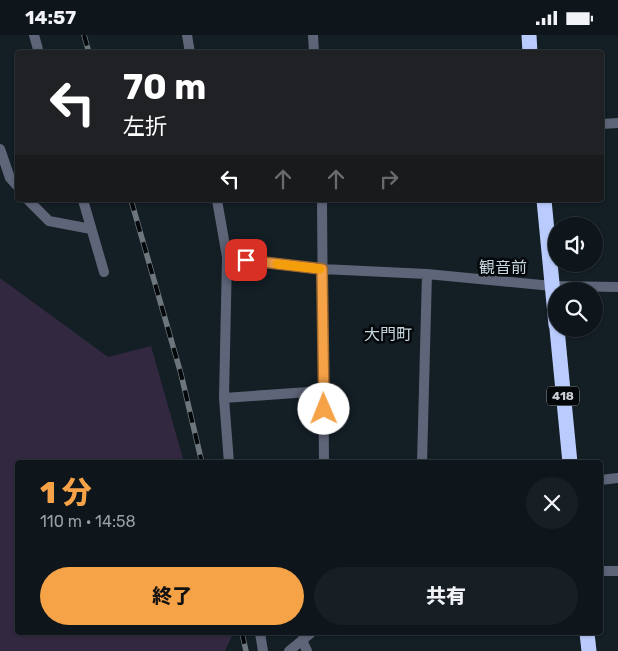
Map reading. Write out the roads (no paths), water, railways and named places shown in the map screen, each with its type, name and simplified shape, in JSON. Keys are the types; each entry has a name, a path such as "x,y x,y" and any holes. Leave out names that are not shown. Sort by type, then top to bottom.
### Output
{"highway":[{"path":"529,35 530,50"},
{"name":"418","path":"544,202 552,282"},
{"name":"418","path":"557,337 570,460"},
{"path":"587,635 589,651"}],"street":[{"path":"34,35 38,50"},
{"path":"188,35 190,50"},
{"path":"313,35 314,50"},
{"path":"604,124 618,123"},
{"path":"0,149 10,178 15,184"},
{"path":"30,202 49,221 91,229"},
{"path":"84,202 104,272"},
{"path":"217,202 227,257 224,398 229,460"},
{"path":"322,202 324,460"},
{"path":"227,257 322,269 427,274 548,286"},
{"path":"422,460 427,274"},
{"path":"603,287 618,287"},
{"path":"224,398 323,391"},
{"path":"603,480 618,478"},
{"path":"603,571 618,571"},
{"path":"260,635 263,651"},
{"path":"289,651 305,646"}],"railway":[{"path":"84,35 88,50"},
{"path":"132,202 181,374 201,460"},
{"path":"242,635 246,651"}],"district":[{"name":"観音前","path":"503,267"},
{"name":"大門町","path":"388,334"}]}
